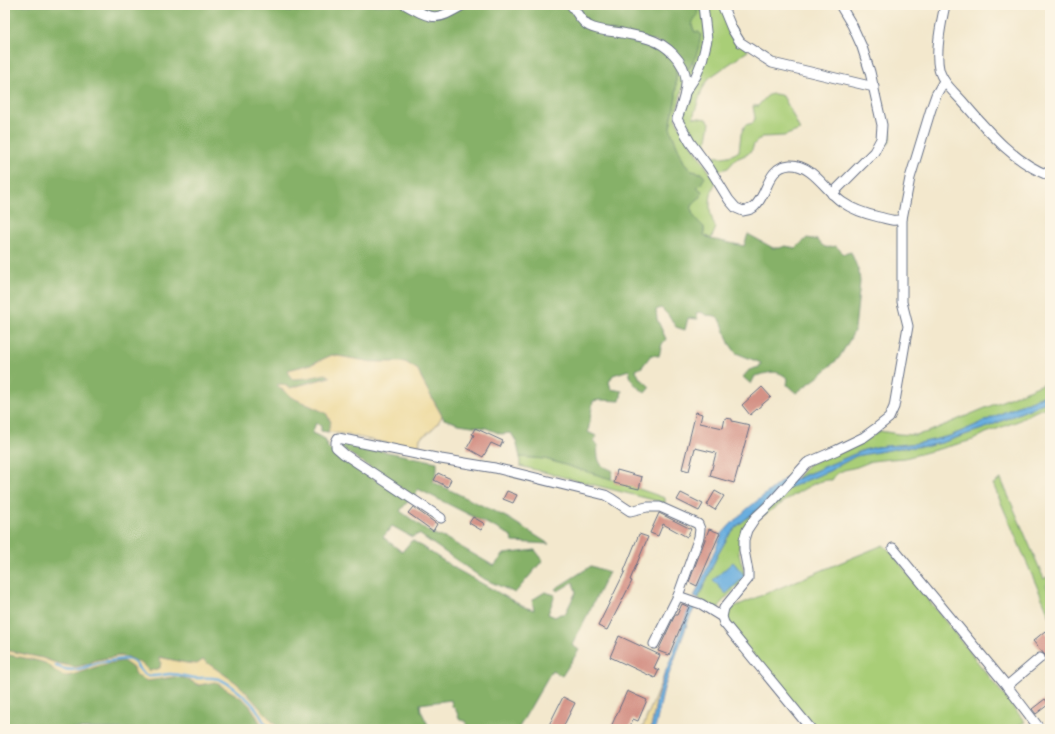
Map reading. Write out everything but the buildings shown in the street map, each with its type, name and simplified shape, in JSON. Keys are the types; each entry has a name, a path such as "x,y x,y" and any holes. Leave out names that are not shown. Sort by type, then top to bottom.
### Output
{"street":[{"path":"288,5 302,5"},
{"path":"406,5 429,17 439,17 448,14 463,5"},
{"path":"571,5 580,19 588,26 650,39 663,46 680,62 686,81 685,92 677,119 690,142 736,208 743,211 753,208 777,169 783,166 791,165 808,170 841,202 852,208 896,221 902,219"},
{"path":"685,92 696,76 702,61 707,40 703,5"},
{"path":"722,5 732,29 740,42 772,63 874,87"},
{"path":"832,194 874,152 881,139 882,125 874,87 862,47 852,25 840,5"},
{"path":"945,5 938,45 939,70 944,81 992,135 1023,162 1038,172 1050,176"},
{"path":"811,729 724,623 722,617 724,608 748,579 744,540 747,530 755,518 772,502 807,463 864,438 876,430 889,418 894,407 908,326 902,302 902,219 910,178 936,95 944,81"},
{"path":"441,518 344,454 336,447 338,438 441,459 495,468 605,495 630,511 660,506 698,524 700,529 699,537 682,597 654,644"},
{"path":"893,548 1040,729"},
{"path":"682,597 701,604 722,617"},
{"path":"1006,686 1040,658"}],"green space":[{"path":"5,5 281,5 299,8 307,5 402,5 429,18 466,5 569,5 579,20 650,41 676,60 676,97 670,128 684,162 692,171 701,173 705,177 701,184 697,187 702,191 701,197 693,204 692,208 692,212 696,219 704,227 704,235 711,239 744,246 748,234 773,248 785,246 796,248 807,238 818,240 826,247 836,246 844,254 851,252 859,272 860,282 855,329 839,358 818,377 796,393 787,385 788,379 780,373 773,372 755,376 751,384 743,377 749,370 759,367 761,363 736,353 729,343 722,323 716,316 706,315 701,312 696,313 698,319 688,318 685,330 676,327 661,308 656,310 657,319 666,339 662,344 659,356 651,355 642,367 636,370 639,377 650,387 645,393 632,381 629,370 613,375 609,382 611,389 622,391 620,401 593,401 588,432 596,436 594,442 598,445 600,463 604,467 613,471 611,479 545,459 520,457 516,441 511,433 501,434 486,428 459,424 444,419 423,382 418,370 405,362 372,362 332,355 312,364 288,370 308,378 326,374 331,376 290,388 282,384 291,397 326,413 331,422 328,432 321,431 321,426 316,423 312,433 325,439 328,448 353,466 409,500 400,511 431,533 447,539 494,566 504,554 535,550 543,560 515,593 482,578 419,534 412,537 392,526 383,537 402,552 412,540 456,569 524,607 534,610 532,600 545,592 555,595 548,614 555,617 560,614 565,614 576,592 573,582 558,591 555,589 591,566 609,572 572,645 579,650 562,676 552,670 518,729 468,729 466,721 460,720 455,708 452,706 451,700 420,704 421,711 429,727 428,729 279,729 243,689 203,660 197,664 160,657 160,668 150,671 142,664 128,657 119,656 96,660 76,667 5,650"},
{"path":"410,5 459,5 439,15"},
{"path":"574,5 697,5 698,15 692,25 695,32 699,32 701,35 695,59 686,71 664,44 589,24"},
{"path":"697,5 702,5 706,40 701,61 690,78 686,71 693,65 695,32 692,22 698,15"},
{"path":"706,5 720,5 748,51 709,78 702,90 693,117 707,119 710,123 706,153 722,157 739,151 741,134 745,125 753,123 755,118 753,106 758,106 768,95 771,94 783,96 800,130 784,136 762,137 754,144 752,150 748,154 736,159 728,168 718,172 717,176 679,118 704,62"},
{"path":"676,60 684,81 675,119 716,182 710,199 710,211 716,228 711,239 704,235 704,227 693,217 691,207 701,173 692,171 684,162 670,128 676,97"},
{"path":"885,125 891,133 891,139 888,144 883,142"},
{"path":"1050,381 1050,393 950,436 920,443 877,447 864,450 796,479 809,464 868,439 880,431 915,435 928,432"},
{"path":"1050,400 1050,405 1018,421 986,433 973,440 905,458 872,461 844,470 836,474 832,480 818,482 802,490 757,519 787,489 793,485 829,471 856,456 900,448 928,446 941,443 985,428"},
{"path":"342,443 437,462 437,471 433,482 508,518 549,544 513,542 510,535 418,489 414,497 340,447"},
{"path":"520,457 545,459 611,479 665,498 665,503 520,466"},
{"path":"1001,479 1044,579 1050,575 1050,581 1046,585 1050,595 1050,617 993,484"},
{"path":"770,499 741,535 739,554 746,578 721,603 718,609 698,599 717,556 729,535 736,527"},
{"path":"883,545 889,550 1025,722 1010,729 815,729 728,625 724,611"},
{"path":"5,654 45,663 57,673 66,676 77,674 106,664 123,661 133,668 138,676 163,679 174,677 185,678 199,685 215,682 245,701 265,729 5,729"}],"sand":[{"path":"332,355 372,362 405,362 418,370 442,416 433,428 420,438 419,450 328,432 331,422 326,413 291,397 277,385 282,384 290,388 330,377 326,374 308,378 291,379 288,370 312,364"},
{"path":"5,650 76,667 96,660 119,656 128,657 142,664 150,671 160,668 161,662 159,657 197,664 203,660 243,689 279,729 265,729 245,701 215,682 199,685 185,678 174,677 147,681 137,676 133,668 123,661 106,664 66,676 57,673 45,663 5,654"},
{"path":"664,676 657,698 651,729 642,729"}],"water":[{"path":"1050,393 1050,400 985,428 928,446 900,448 856,456 829,471 779,492 736,527 729,535 717,556 698,599 694,597 722,534 747,509 786,478 796,479 864,450 877,447 920,443 950,436"},
{"path":"733,562 745,576 726,594 713,580"},
{"path":"691,603 696,605 689,619 664,688 655,729 651,729 657,698"}],"waterway":[{"path":"56,666 63,669 73,670 107,661 129,659 135,663 143,673 149,676 173,674 195,678 219,679 240,692 257,710 264,722 271,729"}]}
